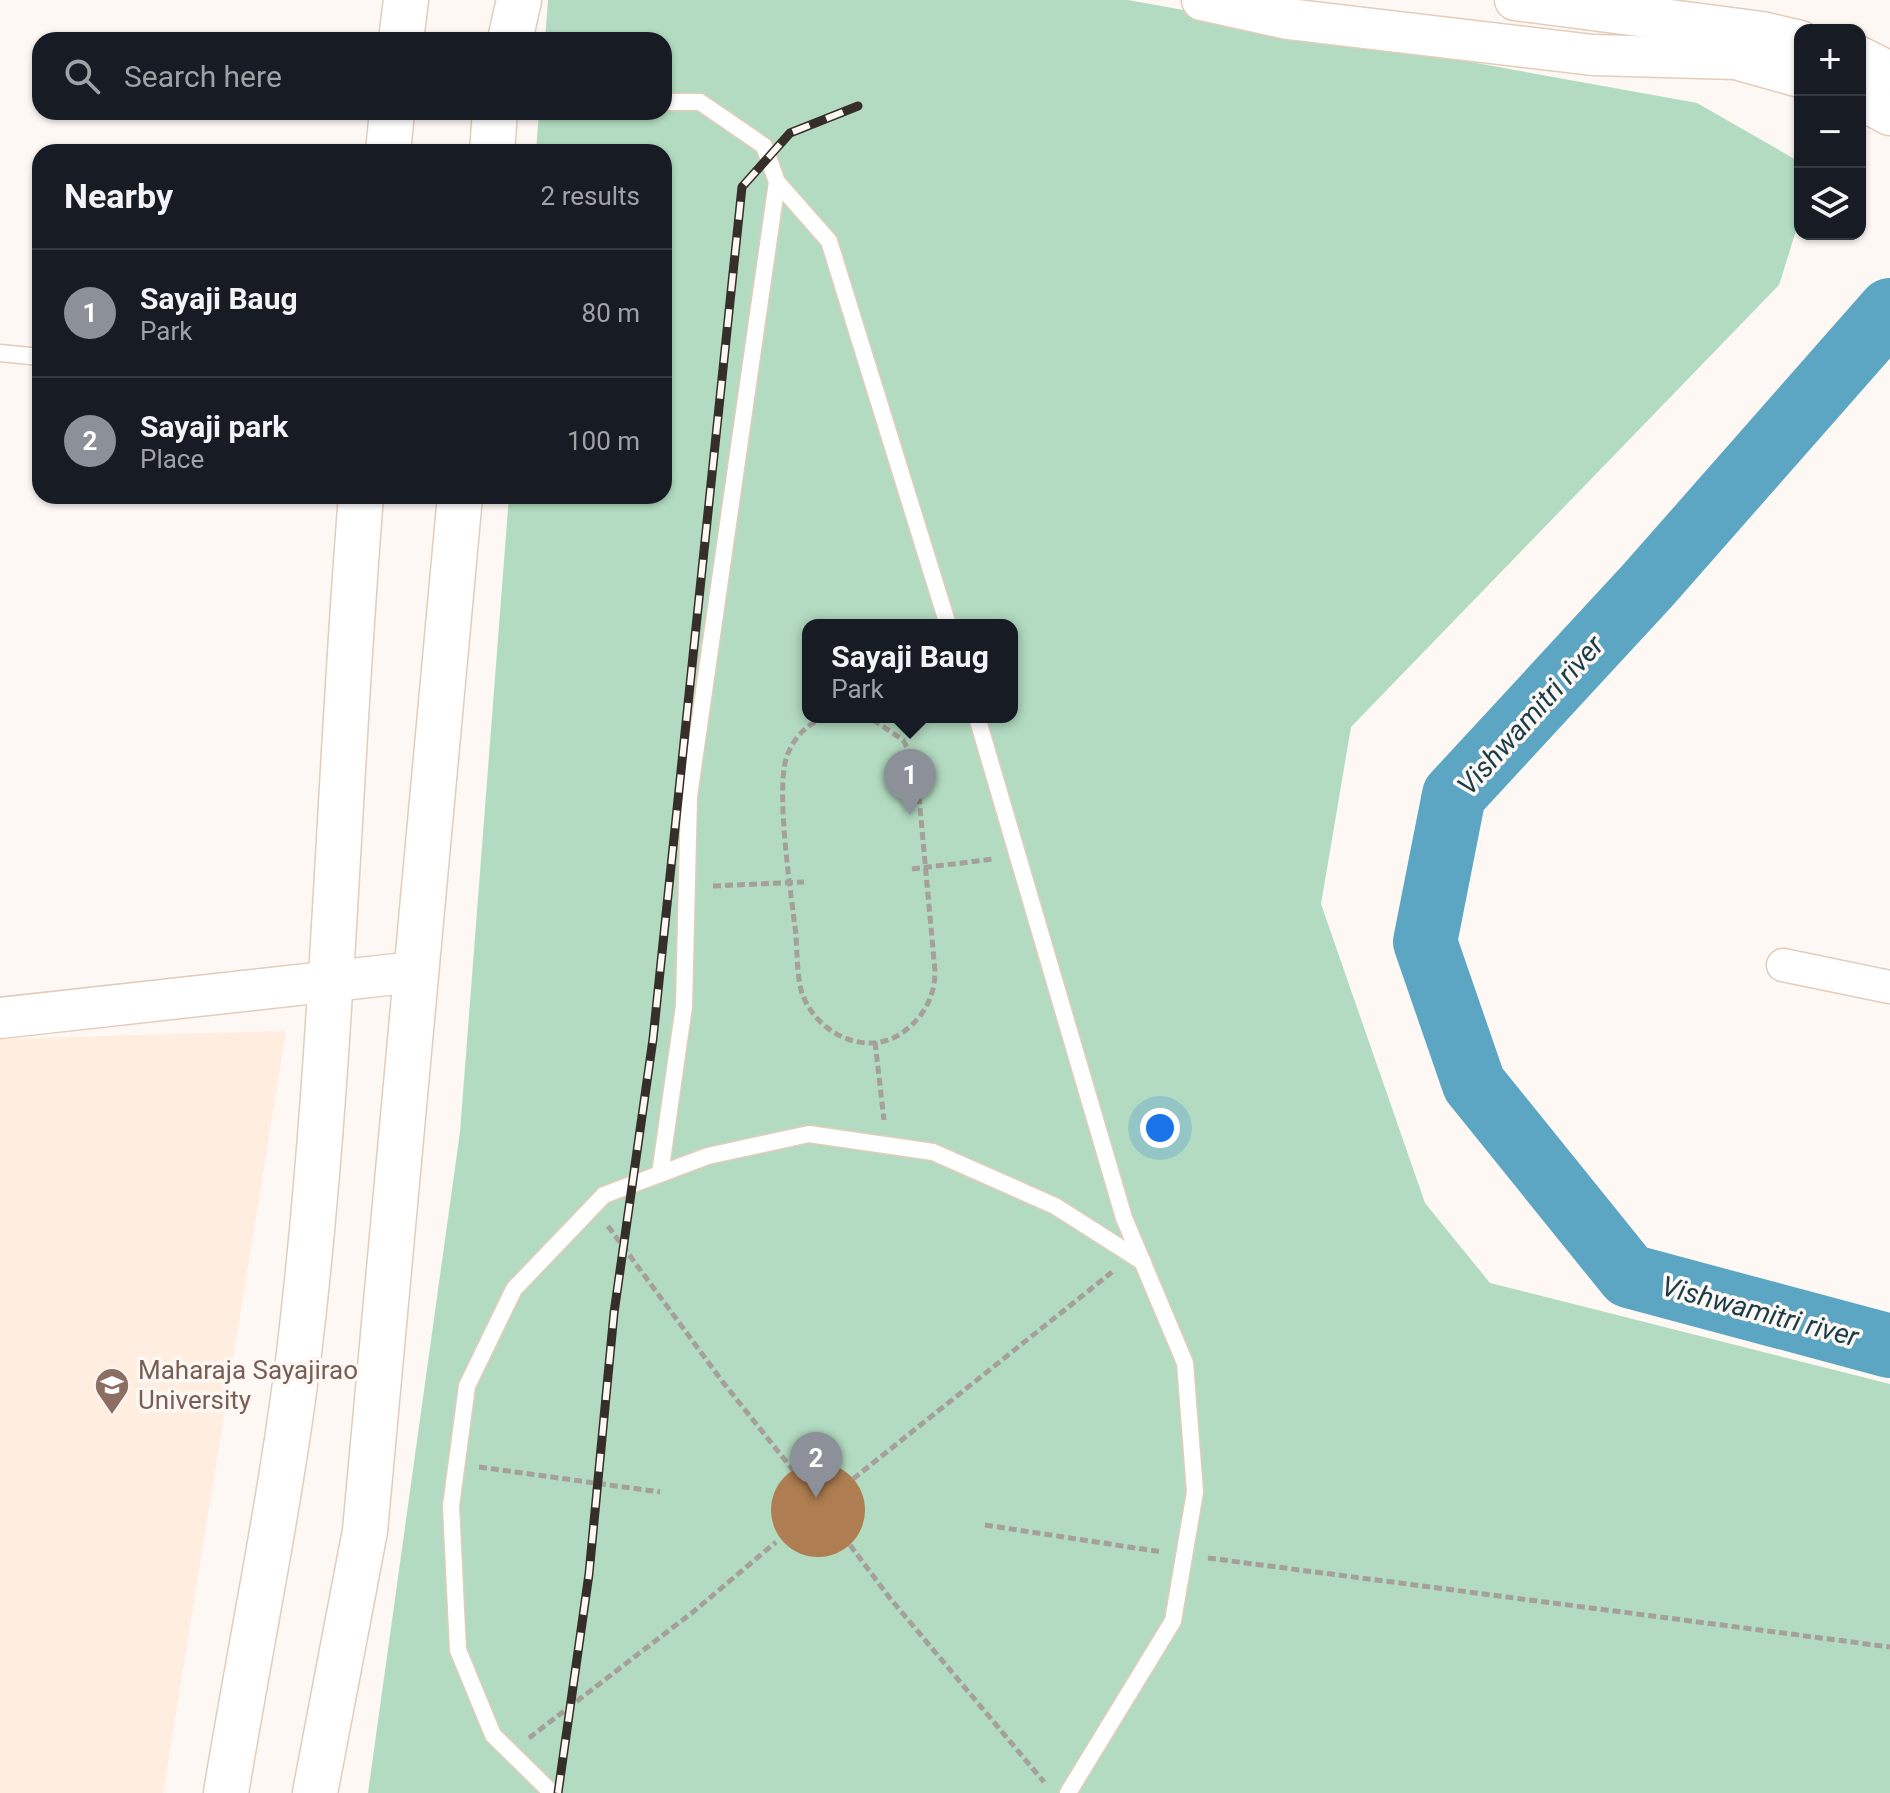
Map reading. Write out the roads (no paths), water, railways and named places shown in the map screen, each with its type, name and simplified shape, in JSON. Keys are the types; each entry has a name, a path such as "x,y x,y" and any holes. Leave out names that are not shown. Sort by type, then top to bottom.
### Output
{"highway":[{"path":"402,32 406,0"},
{"path":"512,32 519,0"},
{"path":"389,144 391,120"},
{"path":"493,144 494,120"},
{"path":"226,1793 299,1355 331,981 344,710 360,504"},
{"path":"315,1793 365,1531 459,504"}],"street":[{"path":"1202,0 1288,19 1593,55 1736,59 1794,75"},
{"path":"1515,0 1619,6 1794,40"},
{"path":"1866,60 1890,72"},
{"path":"1866,102 1890,115"},
{"path":"1783,965 1890,987"},
{"path":"0,1018 414,972"}],"lane":[{"path":"672,102 700,102 764,146 777,182 829,241 946,619"},
{"path":"660,1174 684,1006 689,796 777,182"},
{"path":"0,353 32,356"},
{"path":"979,723 1124,1218 1138,1259 1185,1363 1195,1492 1173,1621 1068,1793"},
{"path":"552,1793 493,1735 458,1650 451,1506 467,1386 514,1289 604,1195 708,1156 809,1134 933,1152 1055,1206 1138,1259"}],"waterway":[{"name":"Vishwamitri river","path":"1890,310 1648,585 1454,795 1425,942 1474,1084 1629,1276 1890,1346"}],"railway":[{"path":"558,1793 589,1574 614,1313 653,1039 742,187 790,133 858,106"}],"place":[{"name":"Sayaji Baug","path":"910,815"},
{"name":"Maharaja Sayajirao University","path":"112,1416"},
{"name":"Sayaji park","path":"816,1498"}]}
